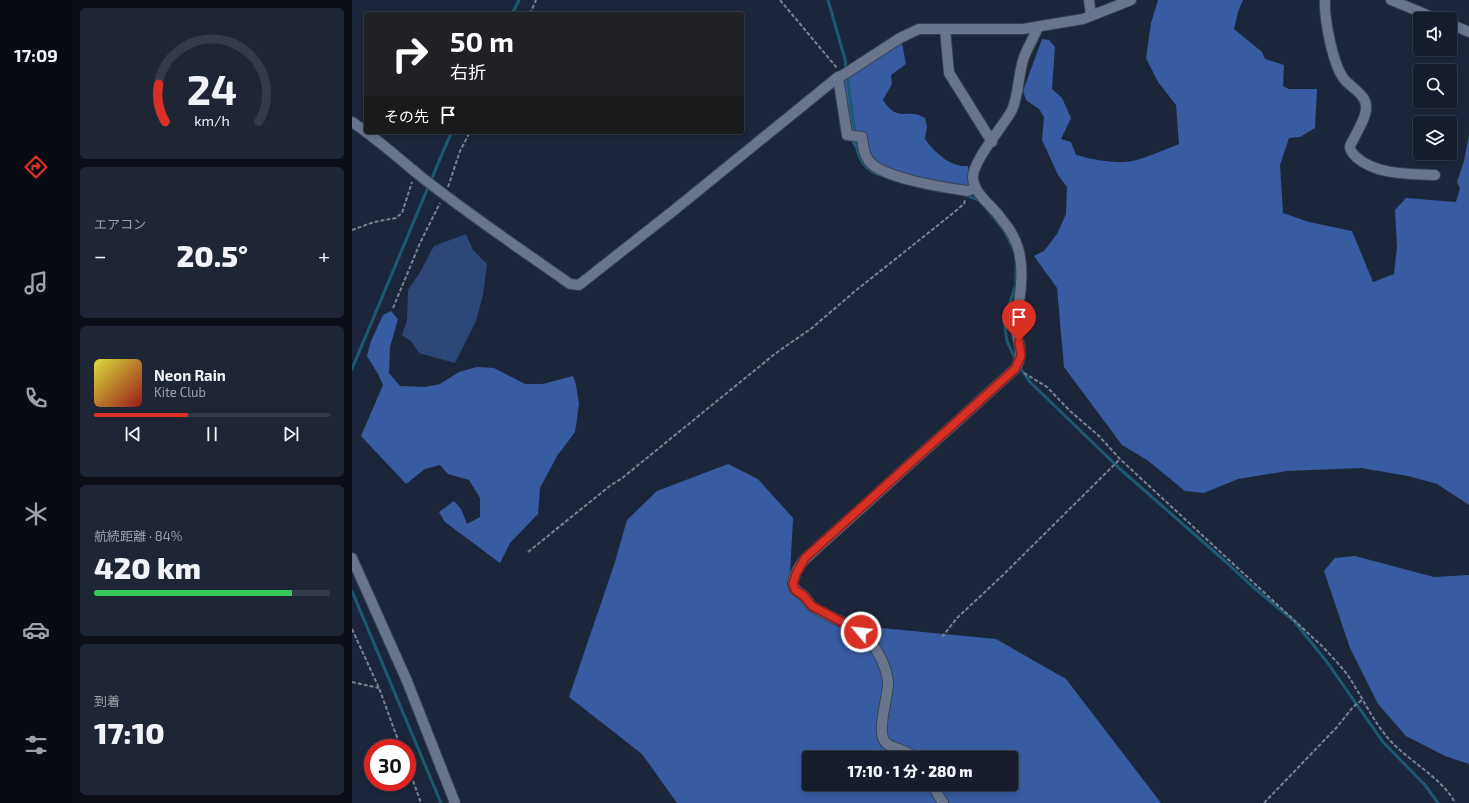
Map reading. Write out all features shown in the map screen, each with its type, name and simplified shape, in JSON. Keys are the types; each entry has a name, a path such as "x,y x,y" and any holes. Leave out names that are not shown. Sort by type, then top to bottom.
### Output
{"street":[{"path":"1089,0 1092,16"},
{"path":"367,134 502,237 570,284 579,285 840,76 900,38 919,29 1023,29 1038,27 1083,19 1131,0"},
{"path":"1325,0 1328,31 1338,70 1344,79 1364,99 1366,104 1365,113 1350,146 1352,153 1360,161 1375,169 1435,176"},
{"path":"1391,0 1420,12"},
{"path":"906,751 887,744 881,732 888,682 884,665 877,651 861,632 812,606 804,596 795,590 793,584 796,574 805,558 1015,369 1021,356 1016,329 1016,318 1022,277 1018,248 1012,233 1004,221 975,188 973,176 982,155 992,142 1012,109 1024,58 1038,27"},
{"path":"1457,27 1469,32"},
{"path":"945,29 949,73 992,142"},
{"path":"840,76 847,135 862,137 864,152 869,162 884,172 920,182 968,191 975,188"},
{"path":"352,122 364,131"},
{"path":"352,558 407,681 456,803"},
{"path":"936,791 943,803"}],"path":[{"path":"531,12 536,0"},
{"path":"780,0 840,76"},
{"path":"393,308 420,243 444,193 460,151 469,134"},
{"path":"352,230 374,222 396,218 402,213 417,173"},
{"path":"528,552 611,485 621,479 776,353 812,328 854,292 964,204"},
{"path":"1015,369 1047,387 1070,411 1099,436 1120,459 1323,647 1349,677 1362,700 1387,737 1408,758 1444,788 1455,803"},
{"path":"942,637 958,618 1120,459"},
{"path":"352,630 379,688 398,739"},
{"path":"352,682 379,688"},
{"path":"1264,803 1337,727 1353,707 1362,700"},
{"path":"416,787 422,803"}],"shaded area":[{"path":"1158,0 1243,0 1238,12 1234,29 1262,52 1265,59 1284,65 1283,86 1289,89 1317,89 1315,128 1300,137 1289,138 1280,165 1283,213 1309,222 1352,231 1373,282 1394,274 1397,247 1395,210 1406,198 1456,202 1460,188 1457,182 1464,161 1469,135 1469,505 1437,484 1408,476 1361,468 1287,471 1238,479 1204,493 1185,491 1147,460 1122,445 1064,367 1057,288 1034,256 1044,251 1057,234 1066,214 1067,187 1058,175 1042,140 1044,117 1039,109 1026,100 1023,91 1042,39 1049,40 1055,47 1052,89 1062,98 1071,118 1061,139 1071,142 1076,155 1113,162 1126,162 1146,157 1179,144 1176,105 1158,82 1146,58 1151,23"},
{"path":"902,43 906,64 891,75 892,84 883,100 889,107 898,113 913,114 925,118 927,126 925,139 938,154 949,162 961,166 968,166 971,187 958,186 888,171 862,159 850,139 842,81 878,56"},
{"path":"466,234 473,250 487,264 483,295 476,321 455,363 419,353 411,341 402,335 407,320 408,290 419,274 434,246"},
{"path":"391,311 398,319 390,347 389,373 400,386 425,387 440,384 459,372 477,367 494,368 525,384 543,384 573,376 579,404 575,432 557,456 540,488 538,514 510,543 500,563 445,522 439,512 454,501 461,509 467,524 480,517 480,498 469,480 448,474 440,465 425,469 406,484 361,436 383,385 367,356 371,341 383,315"},
{"path":"728,464 758,479 793,518 790,574 806,597 850,625 996,639 1066,679 1161,803 677,803 642,754 569,697 614,565 627,520 657,491"},
{"path":"1355,556 1434,577 1469,575 1469,764 1445,756 1406,736 1378,704 1350,648 1324,571 1335,558"}],"waterway":[{"path":"513,12 519,0"},
{"path":"828,0 845,59 846,70"},
{"path":"847,76 855,133"},
{"path":"352,369 451,134"},
{"path":"855,139 860,158 866,167 876,174 883,176"},
{"path":"962,194 979,200 981,203"},
{"path":"986,208 1004,230 1015,252"},
{"path":"1016,263 1016,284 1004,321 1007,341 1016,361"},
{"path":"1019,366 1030,382 1119,468 1253,587 1294,621 1327,662 1383,742 1425,785 1438,803"},
{"path":"352,591 441,803"}],"route":[{"path":"861,632 812,606 804,596 795,590 793,584 801,564 805,558 1015,369 1021,356 1019,341"}]}
